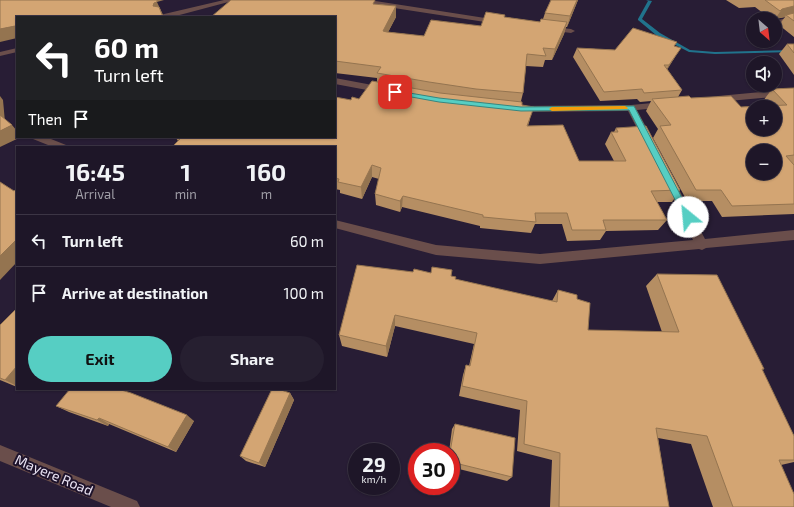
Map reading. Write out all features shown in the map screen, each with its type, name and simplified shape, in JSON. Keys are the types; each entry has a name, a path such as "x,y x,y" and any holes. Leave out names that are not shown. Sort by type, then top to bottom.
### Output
{"street":[{"path":"178,15 233,0"},
{"path":"355,0 503,22"},
{"path":"782,21 794,18"},
{"path":"541,27 571,31"},
{"path":"0,54 16,50"},
{"path":"336,81 395,92"},
{"path":"709,100 794,92"},
{"path":"506,108 631,108 670,104"},
{"path":"631,108 653,149"},
{"path":"39,138 61,146"},
{"path":"663,169 702,244"},
{"path":"336,224 436,250 540,259 794,235"},
{"name":"Mayere Road","path":"0,453 131,507"}],"building":[{"path":"0,0 157,0 153,6 159,7 163,16 16,16 16,28 15,26 0,29"},
{"path":"231,0 375,0 373,4 396,6 383,31 387,32 424,36 431,20 481,26 486,12 505,15 504,17 540,22 541,19 567,22 555,49 543,48 546,56 527,54 523,93 476,89 429,82 377,73 381,67 336,61 336,16 212,16"},
{"path":"551,0 577,0 570,16 545,13"},
{"path":"765,0 794,0 794,6 782,9 780,11"},
{"path":"794,13 794,21 786,15"},
{"path":"633,28 677,42 674,46 681,48 669,65 664,65 682,90 644,93 642,89 604,92 577,48 615,50"},
{"path":"787,44 794,44 794,53"},
{"path":"372,81 440,93 522,102 522,105 534,107 527,126 563,125 579,161 626,161 611,132 618,132 616,128 646,126 680,190 651,191 667,220 603,220 606,230 572,230 567,213 535,213 536,222 483,217 483,215 403,196 400,201 375,194 381,168 372,165 361,187 338,182 339,179 336,178 336,146 173,146 180,139 176,138 336,138 336,97 351,100 352,97 359,99"},
{"path":"794,88 794,155 786,156 794,165 794,204 732,206 721,190 696,190 660,126 671,125 652,99 689,96 691,98 731,96 741,107 746,107 746,136 782,136 782,105 787,105 775,92 782,92 782,89"},
{"path":"0,115 12,125 0,131"},
{"path":"0,182 14,191 16,189 16,240 0,256"},
{"path":"357,265 413,272 414,269 431,273 432,267 452,270 451,276 456,277 455,279 557,302 558,290 577,295 577,299 590,303 588,330 679,332 657,274 717,275 764,369 762,369 794,436 794,460 779,460 794,494 794,507 733,507 707,436 656,428 669,507 559,507 560,453 524,444 527,401 462,386 466,365 470,366 477,333 395,315 386,346 339,335"},
{"path":"16,309 16,367 5,380 0,378 0,325"},
{"path":"69,390 121,390 187,415 168,447 99,418 97,420 56,406"},
{"path":"272,390 281,390 290,393 259,463 240,456"},
{"path":"455,424 515,438 512,477 460,464 460,443 452,443"}],"waterway":[{"path":"648,0 650,1 640,19 658,34 689,51 715,53 794,51"}],"slow traffic":[{"path":"552,109 625,108"}],"route":[{"path":"395,92 439,100 521,109 631,108 688,217"}]}
